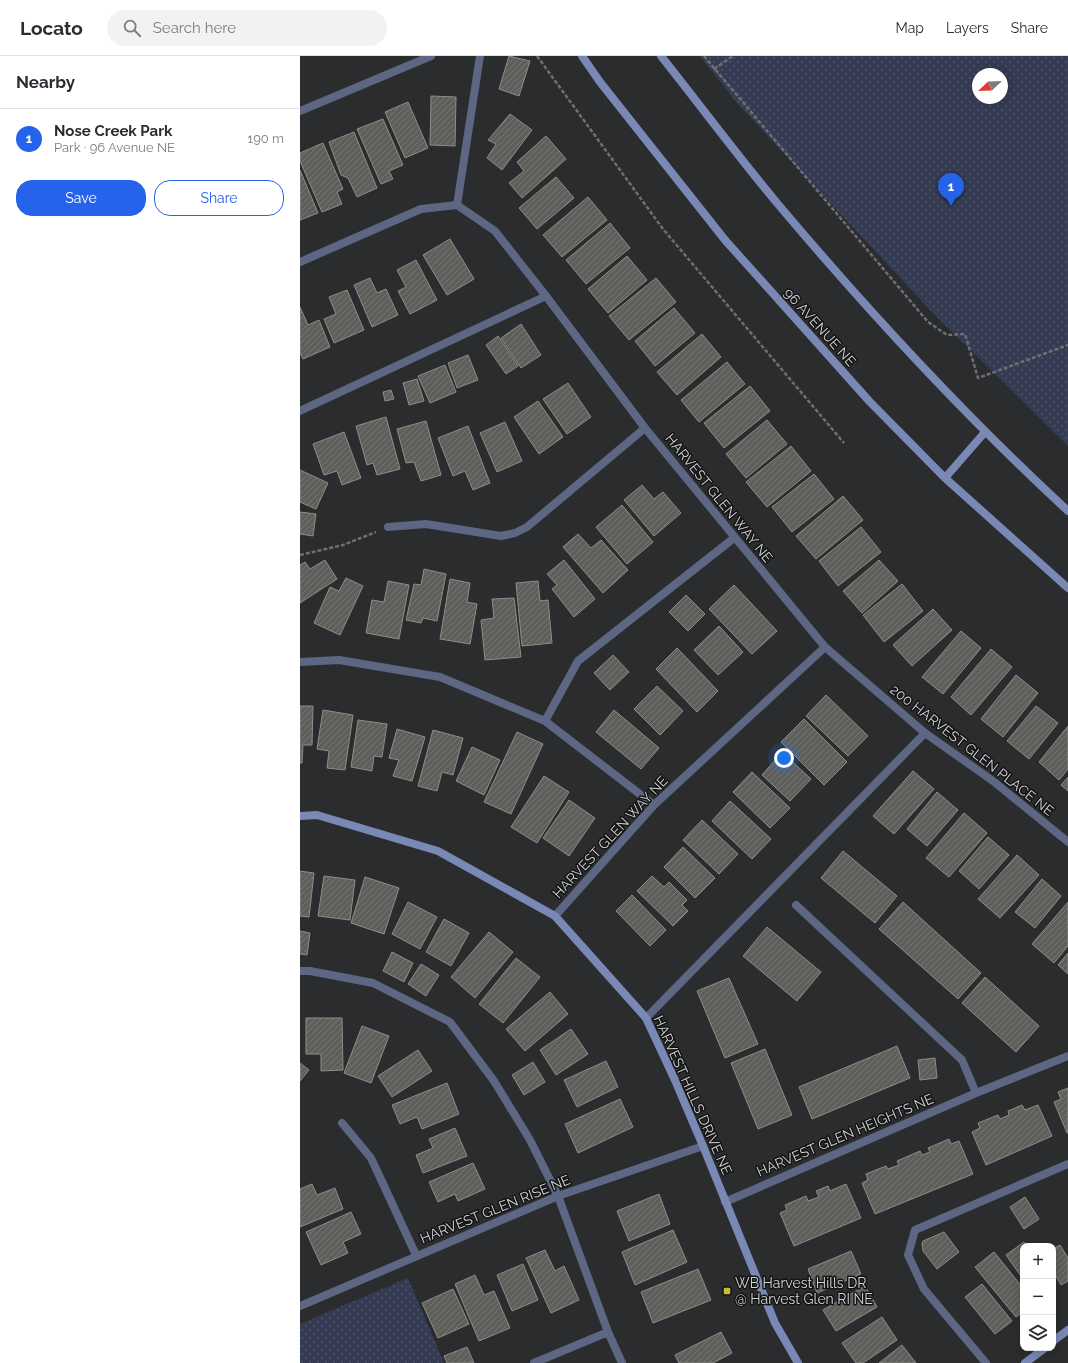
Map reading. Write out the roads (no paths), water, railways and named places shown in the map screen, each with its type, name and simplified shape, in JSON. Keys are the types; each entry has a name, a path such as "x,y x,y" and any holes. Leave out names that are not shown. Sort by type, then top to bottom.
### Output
{"main road":[{"name":"96 AVENUE NE","path":"582,56 600,82 725,240 870,402 945,478 1068,588"},
{"path":"661,56 778,203 912,356 985,432 1068,511"},
{"path":"945,478 985,432"},
{"name":"HARVEST HILLS DRIVE NE","path":"300,816 317,815 438,851 555,916 646,1018 703,1146 775,1322 798,1363"},
{"path":"1056,1340 1068,1330"},
{"path":"1026,1363 1041,1351"}],"street":[{"path":"300,110 431,56"},
{"path":"300,262 421,209 457,205 480,56"},
{"name":"HARVEST GLEN WAY NE","path":"457,205 495,231 645,428 824,647 654,805 555,916"},
{"path":"300,411 546,296"},
{"path":"388,527 426,524 501,536 515,533 527,527 645,428"},
{"path":"545,720 578,661 734,538"},
{"name":"200 HARVEST GLEN PLACE NE","path":"824,647 925,733 993,781 1068,842"},
{"path":"300,662 340,660 440,677 545,720 654,805"},
{"path":"646,1018 925,733"},
{"path":"796,905 962,1060 976,1093"},
{"path":"300,971 310,971 373,983 450,1022 494,1081 530,1140 558,1196 608,1332 622,1363"},
{"name":"HARVEST GLEN HEIGHTS NE","path":"725,1202 976,1093 1068,1056"},
{"path":"342,1123 372,1158 416,1255"},
{"name":"HARVEST GLEN RISE NE","path":"300,1306 416,1255 558,1196 703,1146"},
{"path":"986,1363 924,1289 908,1255 915,1230 1068,1164"},
{"path":"534,1363 608,1332"}],"place":[{"name":"Nose Creek Park","path":"951,206"},
{"name":"WB Harvest Hills DR @ Harvest Glen RI NE","path":"727,1291"}]}
